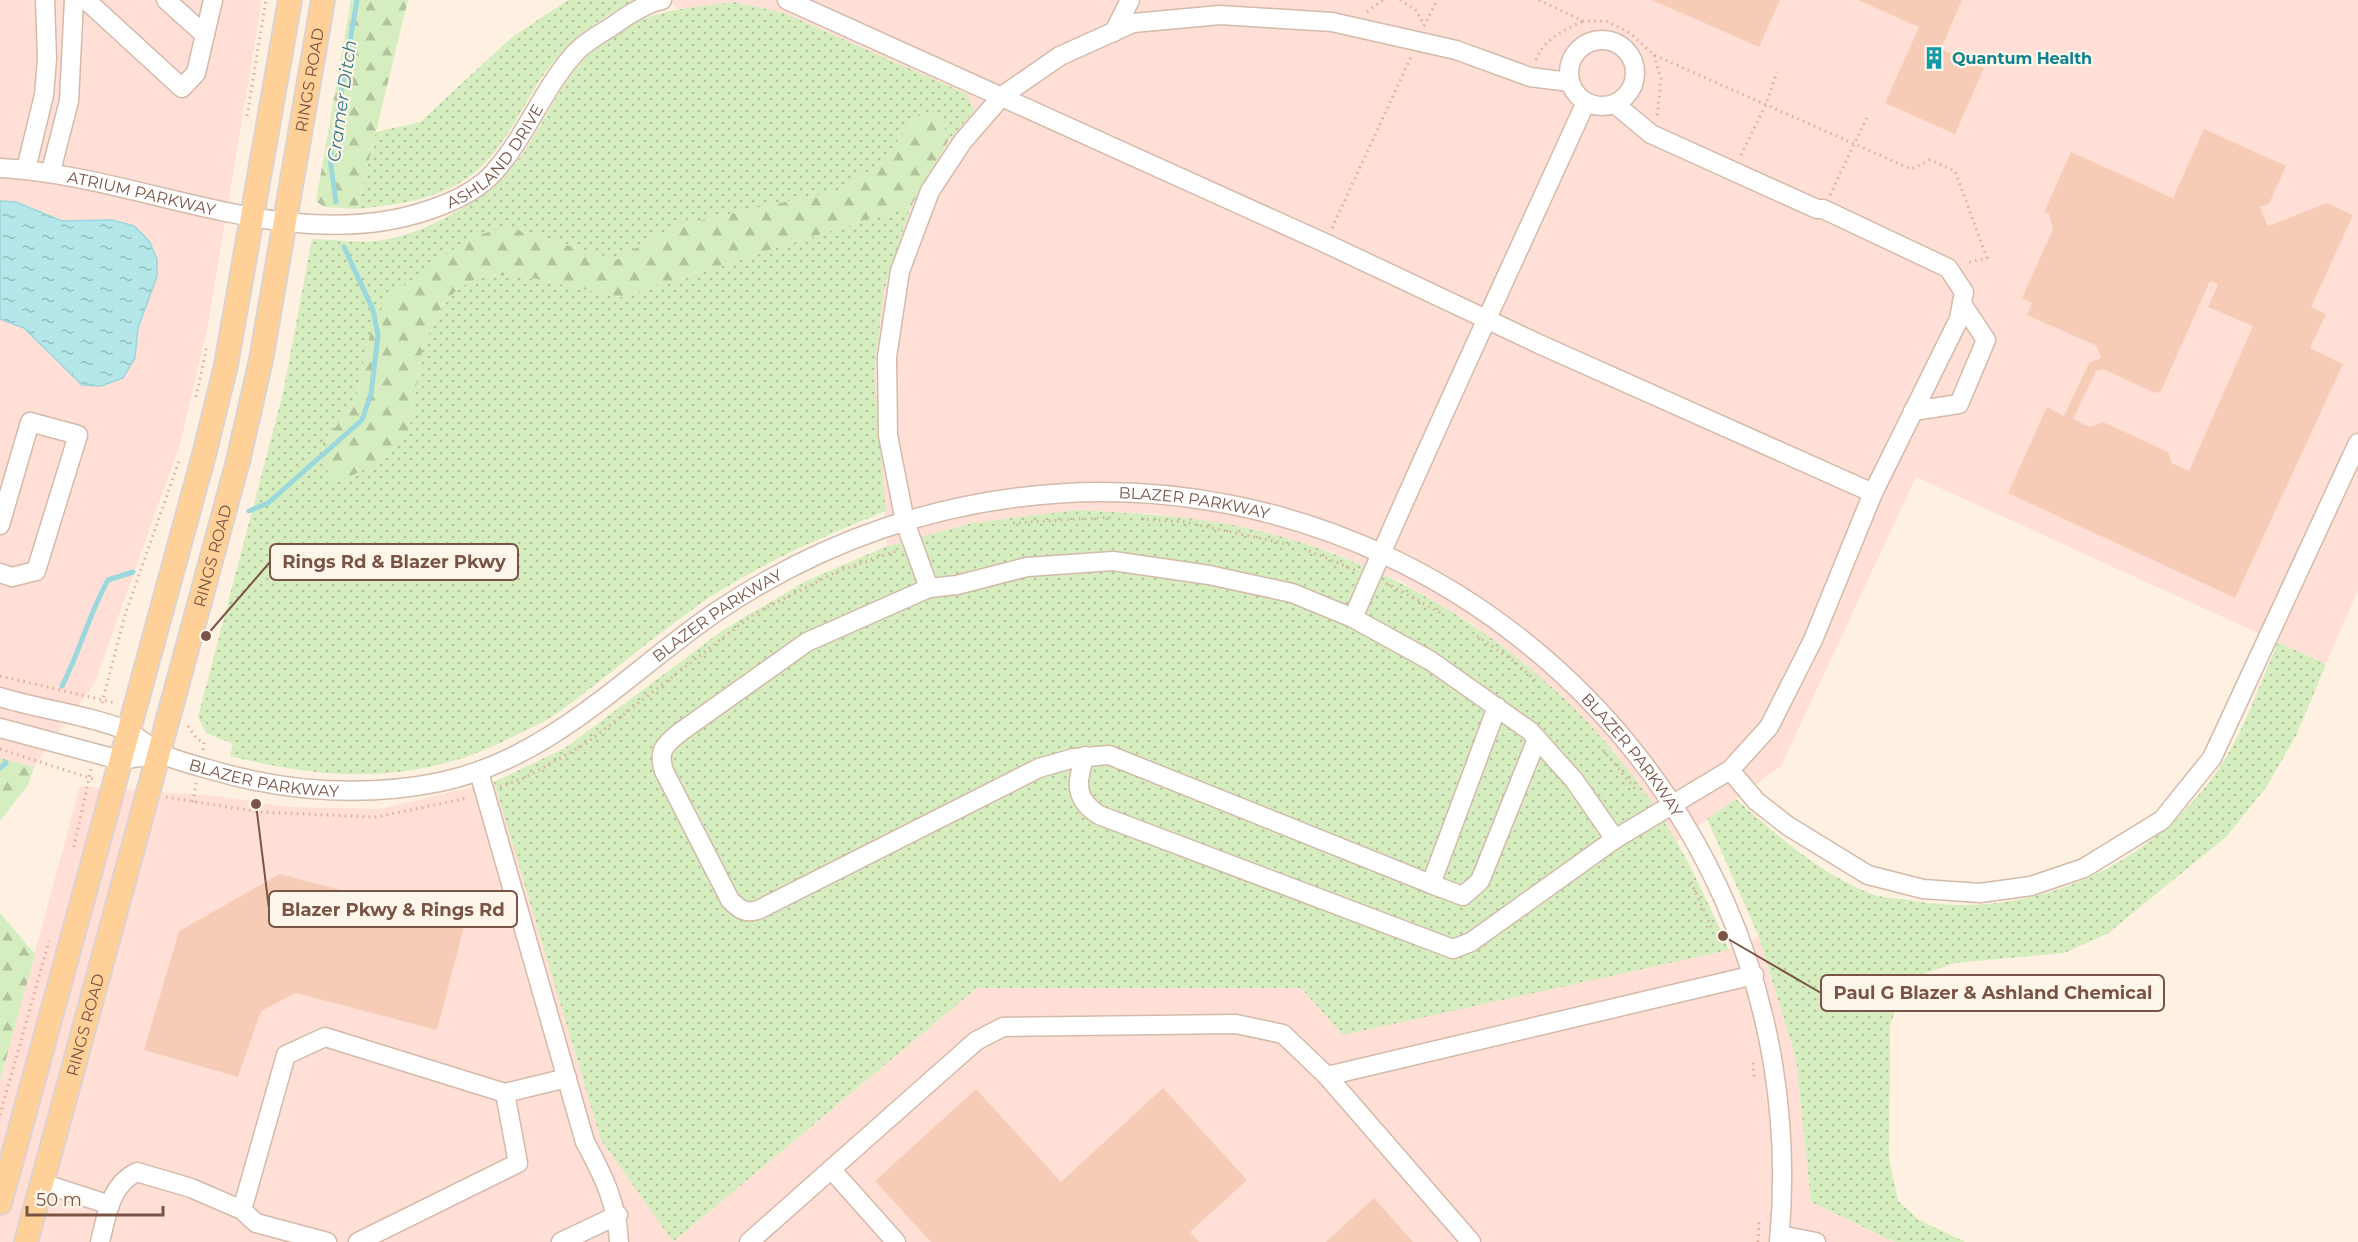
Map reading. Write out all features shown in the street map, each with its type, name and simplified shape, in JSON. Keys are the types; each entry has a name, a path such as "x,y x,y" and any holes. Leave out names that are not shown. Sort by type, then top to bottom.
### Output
{"main road":[{"name":"RINGS ROAD","path":"0,1203 205,451 226,365 290,0"},
{"name":"RINGS ROAD","path":"26,1242 241,450 261,360 323,0"}],"street":[{"path":"26,169 44,95 47,59 45,0"},
{"path":"51,171 69,101 74,0"},
{"path":"86,0 182,88 196,73 213,0"},
{"path":"166,0 205,35"},
{"name":"ASHLAND DRIVE","path":"284,220 328,226 364,226 405,218 445,205 471,192 495,172 578,50 624,17 662,0"},
{"path":"787,0 812,9 1873,493"},
{"path":"1114,32 1130,0"},
{"path":"929,588 905,522 888,435 886,357 900,271 930,190 963,141 1002,96 1060,56 1133,23 1220,15 1332,22 1420,33 1456,50 1530,77 1570,82"},
{"path":"1605,40 1615,43 1631,56 1635,78 1625,98 1615,104 1604,106 1586,102 1570,82 1572,61 1585,45 1605,40"},
{"path":"1353,618 1586,102"},
{"path":"1085,756 1079,776 1080,794 1085,806 1099,815 1453,949 1471,942 1615,838 1730,770 1769,727 1813,640 1873,493 1959,319 1964,292 1948,268 1823,209 1651,134 1615,104"},
{"name":"ATRIUM PARKWAY","path":"0,168 51,171 252,217 284,220"},
{"path":"1913,411 1959,404 1986,340 1962,304"},
{"path":"0,525 30,422 78,435 36,571 12,577 0,573"},
{"path":"1730,770 1756,801 1788,826 1868,875 1923,889 1980,893 2031,886 2084,868 2162,820 2212,758 2358,443"},
{"name":"BLAZER PARKWAY","path":"0,697 128,731 159,754 264,783 329,792 394,789 478,772 529,750 568,725 699,625 753,589 812,556 905,522 972,506 1062,494 1142,495 1217,503 1260,512 1320,530 1381,554 1467,600 1498,621 1556,668 1623,737 1672,804 1713,872 1739,931 1754,975 1777,1076 1784,1170 1780,1238"},
{"path":"1537,739 1480,881 1463,896 1109,755 1085,756 1039,768 750,912 734,904 664,771 660,757 664,747 679,733 807,642 929,588 957,585 1027,567 1113,561 1209,575 1292,593 1353,618 1431,662 1497,707 1537,739 1574,780 1615,838"},
{"path":"1431,884 1497,707"},
{"name":"BLAZER PARKWAY","path":"0,729 120,760 159,754"},
{"path":"478,772 486,791 585,1142 607,1183 618,1215 619,1242"},
{"path":"1327,1076 1754,975"},
{"path":"748,1242 976,1041 1004,1027 1236,1024 1283,1034 1327,1076 1471,1242"},
{"path":"242,1210 286,1056 326,1037 505,1093 567,1078"},
{"path":"358,1242 518,1163 505,1093"},
{"path":"831,1169 896,1242"},
{"path":"100,1242 110,1205 122,1179 137,1172 191,1188 242,1210 256,1223 327,1242"},
{"path":"42,1184 110,1205"},
{"path":"561,1242 618,1215"},
{"path":"1780,1238 1816,1242"}],"path":[{"path":"247,117 266,0"},
{"path":"1400,0 1415,9 1420,33"},
{"path":"1325,243 1437,0"},
{"path":"1539,0 1583,21 1606,21 1630,33 1654,55 1911,168 1930,160 1955,171 1987,258 1948,268"},
{"path":"1530,77 1539,51 1556,34 1583,21"},
{"path":"1651,134 1661,90 1661,79 1654,55"},
{"path":"1733,171 1766,104 1777,72"},
{"path":"1823,209 1868,115"},
{"path":"195,398 207,343"},
{"path":"98,723 125,615 182,453"},
{"path":"1010,523 1114,517"},
{"path":"1138,518 1185,522 1299,547 1371,576 1443,614"},
{"path":"148,792 173,799 259,812 376,817 458,802 526,777 584,745 754,614 836,572 913,545"},
{"path":"1470,631 1514,661 1540,685"},
{"path":"1597,742 1652,816"},
{"path":"0,749 113,784"},
{"path":"71,858 94,755"},
{"path":"1690,881 1714,934"},
{"path":"0,1115 50,935"},
{"path":"1752,1060 1754,1083"},
{"path":"1758,1242 1759,1220"}],"shaded area":[{"path":"0,0 262,0 207,330 180,444 95,682 34,767 0,758"},
{"path":"670,0 2358,0 2358,590 2326,664 1916,477 1781,766 1676,842 1666,823 1613,750 1550,686 1471,623 1400,581 1332,552 1255,530 1156,514 1076,510 972,523 887,546 874,376 884,291 911,206 948,141 974,111 967,94 784,13 735,2 677,9"},
{"path":"494,782 601,1140 673,1242 0,1242 0,1081 80,786 216,796 289,807 380,809"},
{"path":"1759,937 1796,1059 1811,1202 1895,1242 673,1242 977,988 1301,988 1341,1033 1729,950"}],"green space":[{"path":"351,0 408,0 357,209 324,207 316,201"},
{"path":"568,0 634,0 593,25 558,57 547,69 497,149 476,172 451,188 425,198 357,209 376,132 420,122 511,38"},
{"path":"735,2 784,13 967,94 974,111 948,141 941,116 921,111 879,166 836,191 674,226 616,260 506,227 370,334 355,402 323,443 409,430 423,346 443,304 459,288 482,276 518,275 620,297 911,206 884,291 874,375 886,511 809,544 735,582 672,625 552,717 484,750 449,762 413,770 378,774 306,771 230,756 233,744 206,733 198,717 283,393 312,239 376,241 417,231 459,210 479,197 512,167 575,70 602,42 647,17 676,10"},
{"path":"921,111 941,116 948,141 911,206 620,297 518,275 482,276 459,288 443,303 423,346 409,430 384,461 330,485 323,443 355,402 370,334 386,299 469,238 506,227 616,260 674,226 836,191 879,166"},
{"path":"1076,510 1211,521 1256,530 1318,548 1377,572 1435,602 1490,637 1540,677 1587,722 1629,771 1666,824 1684,855 1729,950 1343,1035 1301,988 977,988 673,1242 601,1140 494,782 565,748 723,630 806,581 887,546 972,523"},
{"path":"2278,642 2326,664 2296,736 2267,786 2226,837 2107,934 2064,953 1955,963 1924,974 1902,994 1890,1025 1889,1159 1898,1201 1919,1220 1965,1242 1895,1242 1811,1202 1796,1059 1759,937 1707,819 1736,799 1782,839 1815,863 1850,884 1878,896 1953,905 1996,903 2039,895 2080,881 2119,862 2155,837 2187,808 2215,774 2234,743"},
{"path":"0,758 34,767 28,785 0,821"},
{"path":"0,913 35,954 0,1081"}],"water":[{"path":"0,201 16,202 62,221 112,220 134,226 149,241 157,259 157,276 138,328 135,358 123,378 101,386 82,385 24,328 0,319"}],"building":[{"path":"1652,0 1780,0 1759,47"},
{"name":"Quantum Health","path":"1858,0 1962,0 1941,49 1984,68 1955,134 1885,103 1919,27"},
{"path":"2204,129 2286,166 2269,204 2260,207 2268,226 2327,203 2353,215 2311,307 2326,314 2310,348 2343,364 2235,598 2008,493 2047,407 2064,416 2089,363 2101,358 2097,346 2027,315 2032,303 2022,298 2053,229 2049,214 2044,212 2071,152 2173,198","holes":["2210,281 2218,284 2208,307 2253,326 2189,471 2172,463 2168,452 2103,422 2090,427 2073,419 2096,371 2103,369 2155,393 2161,391"]},
{"path":"280,874 465,923 437,1030 296,993 261,1011 238,1077 144,1050 179,931"},
{"path":"1163,1088 1247,1180 1190,1232 1199,1242 931,1242 875,1181 976,1089 1061,1182"},
{"path":"1374,1198 1413,1242 1326,1242"}],"waterway":[{"name":"Cramer Ditch","path":"336,202 330,159 357,0"},
{"name":"Cramer Ditch","path":"249,511 268,503 362,420 371,394 378,335 373,310 344,247"},
{"name":"Cramer Ditch","path":"62,686 108,580 133,572"},
{"name":"Cramer Ditch","path":"0,768 6,763"}],"place":[{"name":"Quantum Health","path":"1934,58"},
{"name":"Rings Rd & Blazer Pkwy","path":"206,636"},
{"name":"Blazer Pkwy & Rings Rd","path":"256,804"},
{"name":"Paul G Blazer & Ashland Chemical","path":"1723,936"}]}
